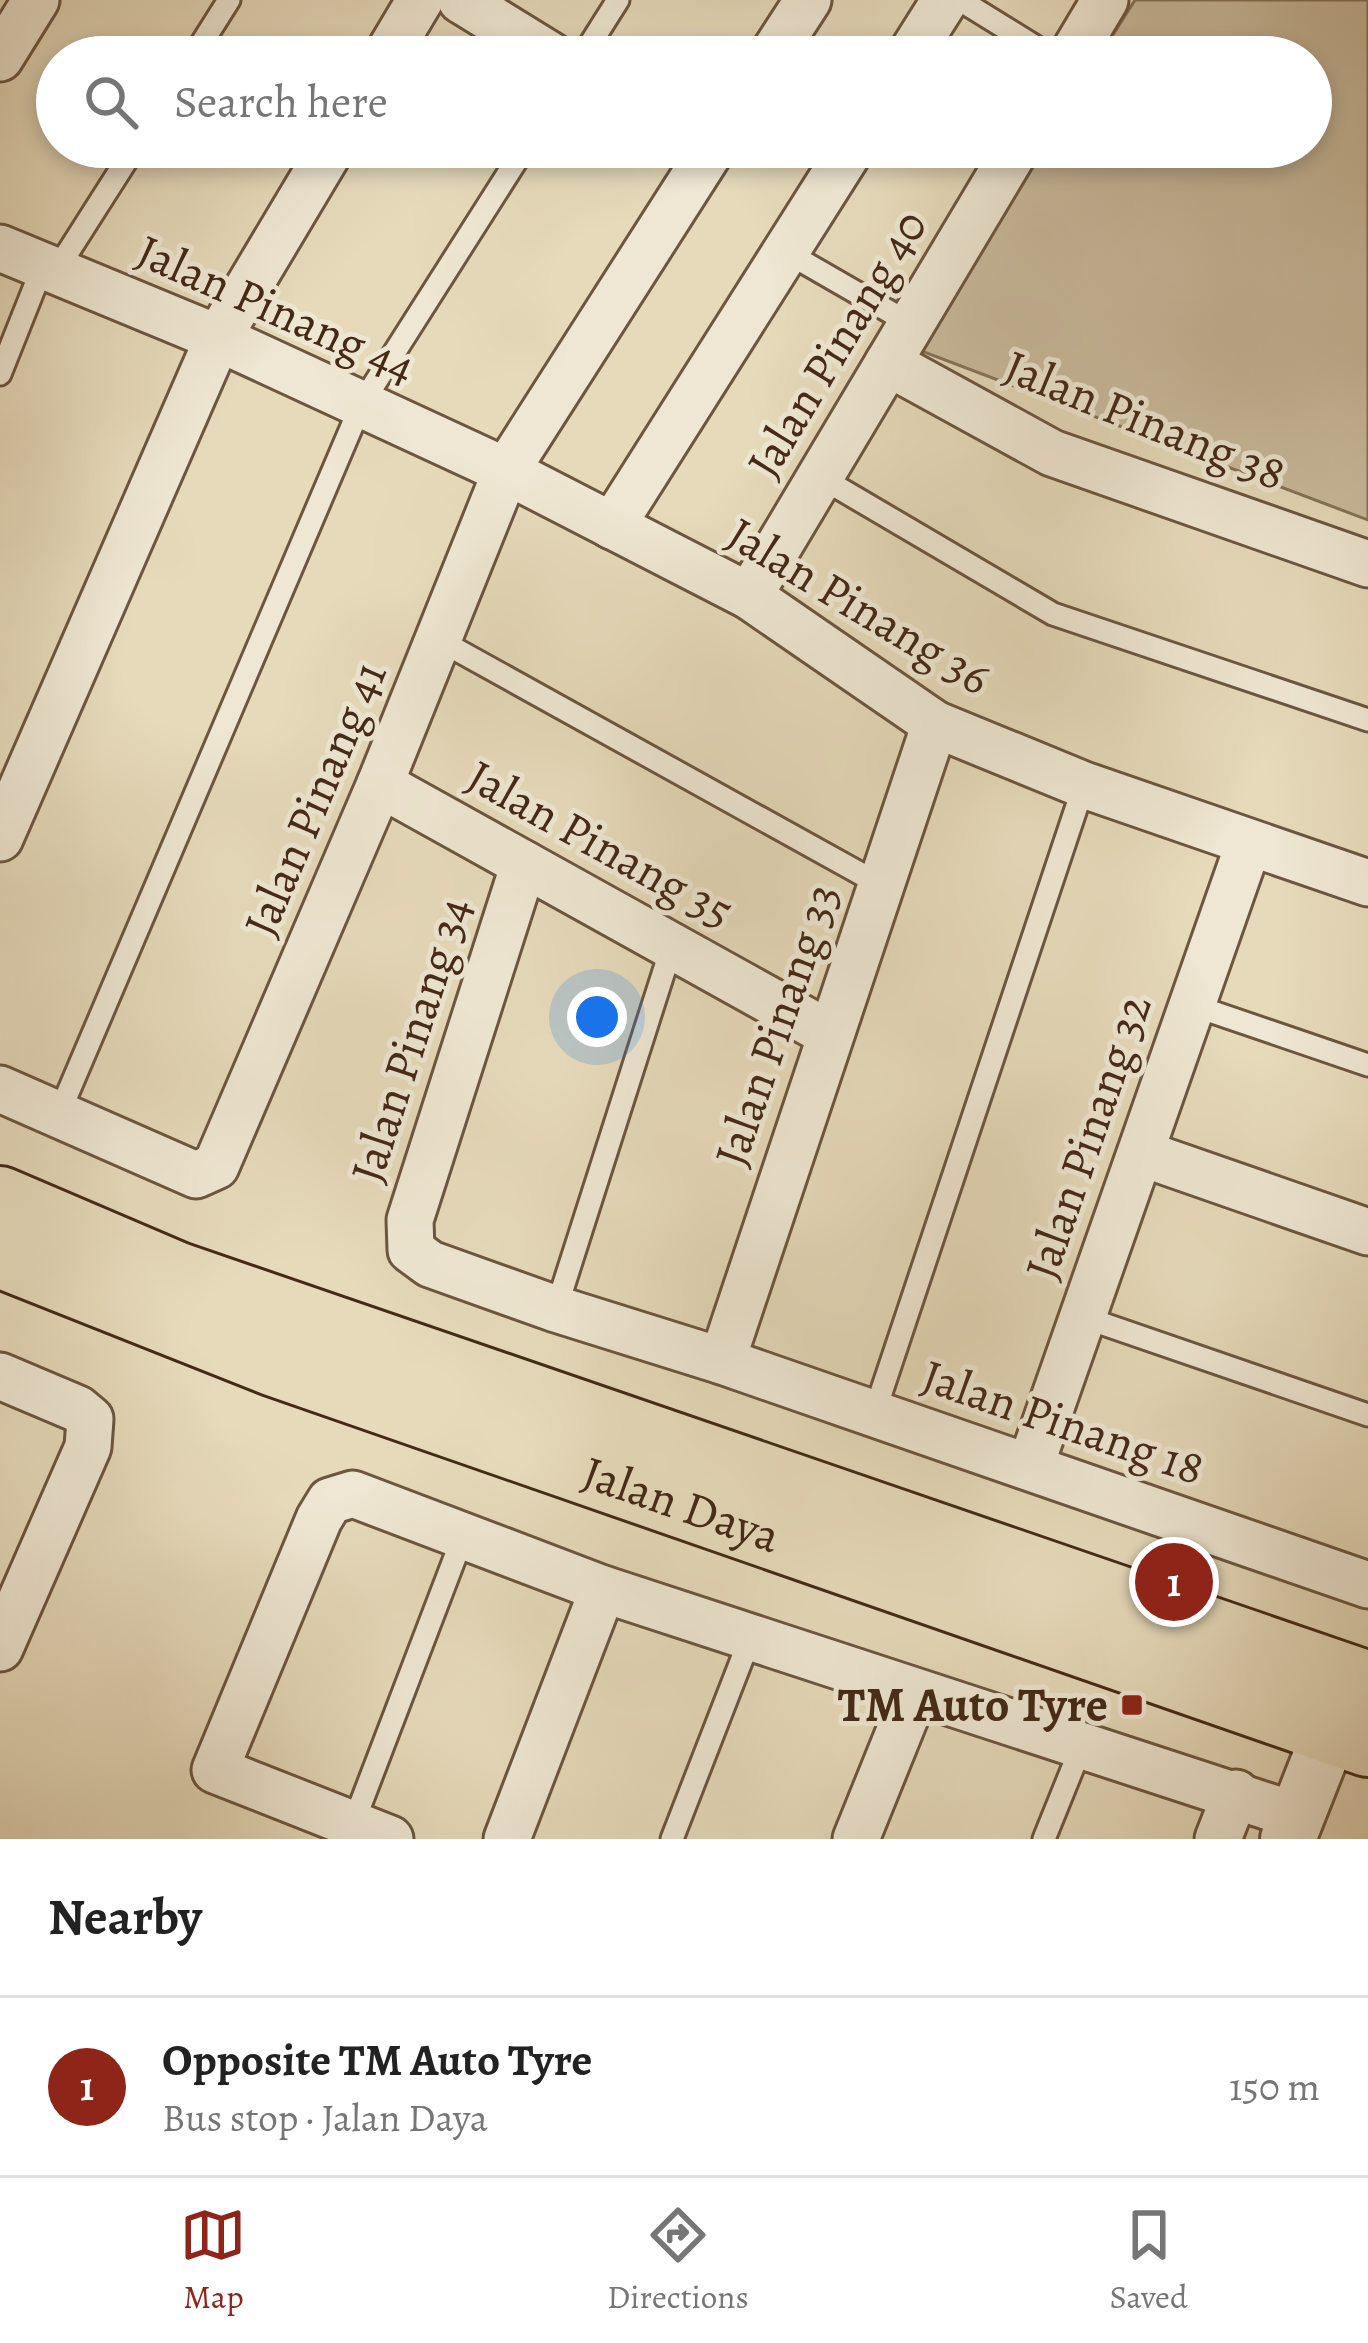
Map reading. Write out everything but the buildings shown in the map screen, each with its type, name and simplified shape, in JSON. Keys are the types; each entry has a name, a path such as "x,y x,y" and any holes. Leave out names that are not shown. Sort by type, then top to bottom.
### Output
{"main road":[{"name":"Jalan Daya","path":"0,1200 178,1276 1355,1709"},
{"name":"Jalan Daya","path":"0,1254 275,1363 1355,1709"}],"street":[{"path":"0,58 36,0"},
{"path":"399,36 420,0"},
{"path":"461,0 520,36"},
{"path":"785,36 808,0"},
{"path":"922,36 945,0"},
{"path":"1084,36 1105,0"},
{"path":"0,838 218,338 319,168"},
{"name":"Jalan Pinang 41","path":"58,1116 196,1175 216,1166 380,784 506,472 695,168"},
{"path":"612,526 839,168"},
{"name":"Jalan Pinang 40","path":"748,596 1004,168"},
{"name":"Jalan Pinang 44","path":"0,248 218,338 506,472"},
{"name":"Jalan Pinang 38","path":"888,363 1052,453 1368,564"},
{"name":"Jalan Pinang 36","path":"506,472 748,596 935,724 1084,785 1368,883"},
{"name":"Jalan Pinang 33","path":"722,1360 935,724"},
{"name":"Jalan Pinang 35","path":"380,784 830,1034"},
{"name":"Jalan Pinang 32","path":"1030,1467 1249,843"},
{"name":"Jalan Pinang 34","path":"411,1250 410,1220 524,864"},
{"path":"0,1089 58,1116"},
{"path":"1141,1153 1368,1232"},
{"name":"Jalan Pinang 18","path":"411,1250 430,1264 556,1309 722,1360 1368,1585"},
{"path":"0,1376 78,1409 90,1419 88,1447 0,1648"},
{"path":"372,1832 215,1770 319,1519 330,1501 353,1494 603,1589 1236,1793 1293,1828 1355,1709"},
{"path":"507,1839 603,1589"},
{"path":"856,1839 915,1693"},
{"path":"1218,1839 1236,1793"}],"lane":[{"path":"206,36 229,0"},
{"path":"595,36 618,0"},
{"path":"960,0 1018,36"},
{"path":"0,374 50,269 120,168"},
{"path":"58,1116 361,405 512,168"},
{"path":"786,252 911,324"},
{"path":"820,476 1053,614 1368,720"},
{"path":"440,640 881,885"},
{"path":"874,1414 1084,785"},
{"path":"556,1309 672,946"},
{"path":"1192,1005 1368,1065"},
{"path":"1082,1317 1368,1415"},
{"path":"372,1832 464,1534"},
{"path":"671,1839 751,1636"},
{"path":"1044,1839 1082,1744"}],"shaded area":[{"path":"1135,0 1368,0 1368,520 916,349 1030,168 1332,168 1332,36 1112,36"}],"place":[{"name":"Opposite TM Auto Tyre","path":"1174,1582"},
{"name":"TM Auto Tyre","path":"1132,1705"}]}
